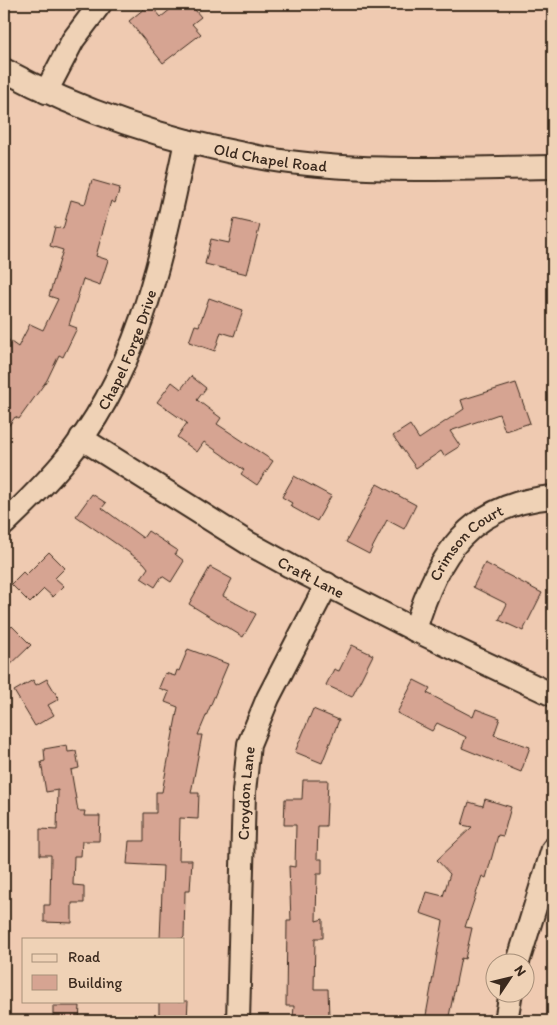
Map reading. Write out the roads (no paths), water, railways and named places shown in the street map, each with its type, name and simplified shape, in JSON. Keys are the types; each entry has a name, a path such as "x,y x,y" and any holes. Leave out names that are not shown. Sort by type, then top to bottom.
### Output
{"street":[{"path":"46,92 73,40 100,4"},
{"name":"Old Chapel Road","path":"4,70 46,92 126,122 186,141 270,159 321,164 438,168 553,167"},
{"name":"Chapel Forge Drive","path":"4,524 63,463 81,438 116,380 142,320 167,231 186,141"},
{"name":"Craft Lane","path":"81,438 248,543 416,630 553,695"},
{"name":"Crimson Court","path":"416,630 424,601 437,570 465,534 481,520 500,510 525,501 553,497"},
{"name":"Croydon Lane","path":"238,1021 244,792 249,744 268,698 327,584"},
{"path":"521,952 553,849"},
{"path":"506,1021 509,1002"}]}
